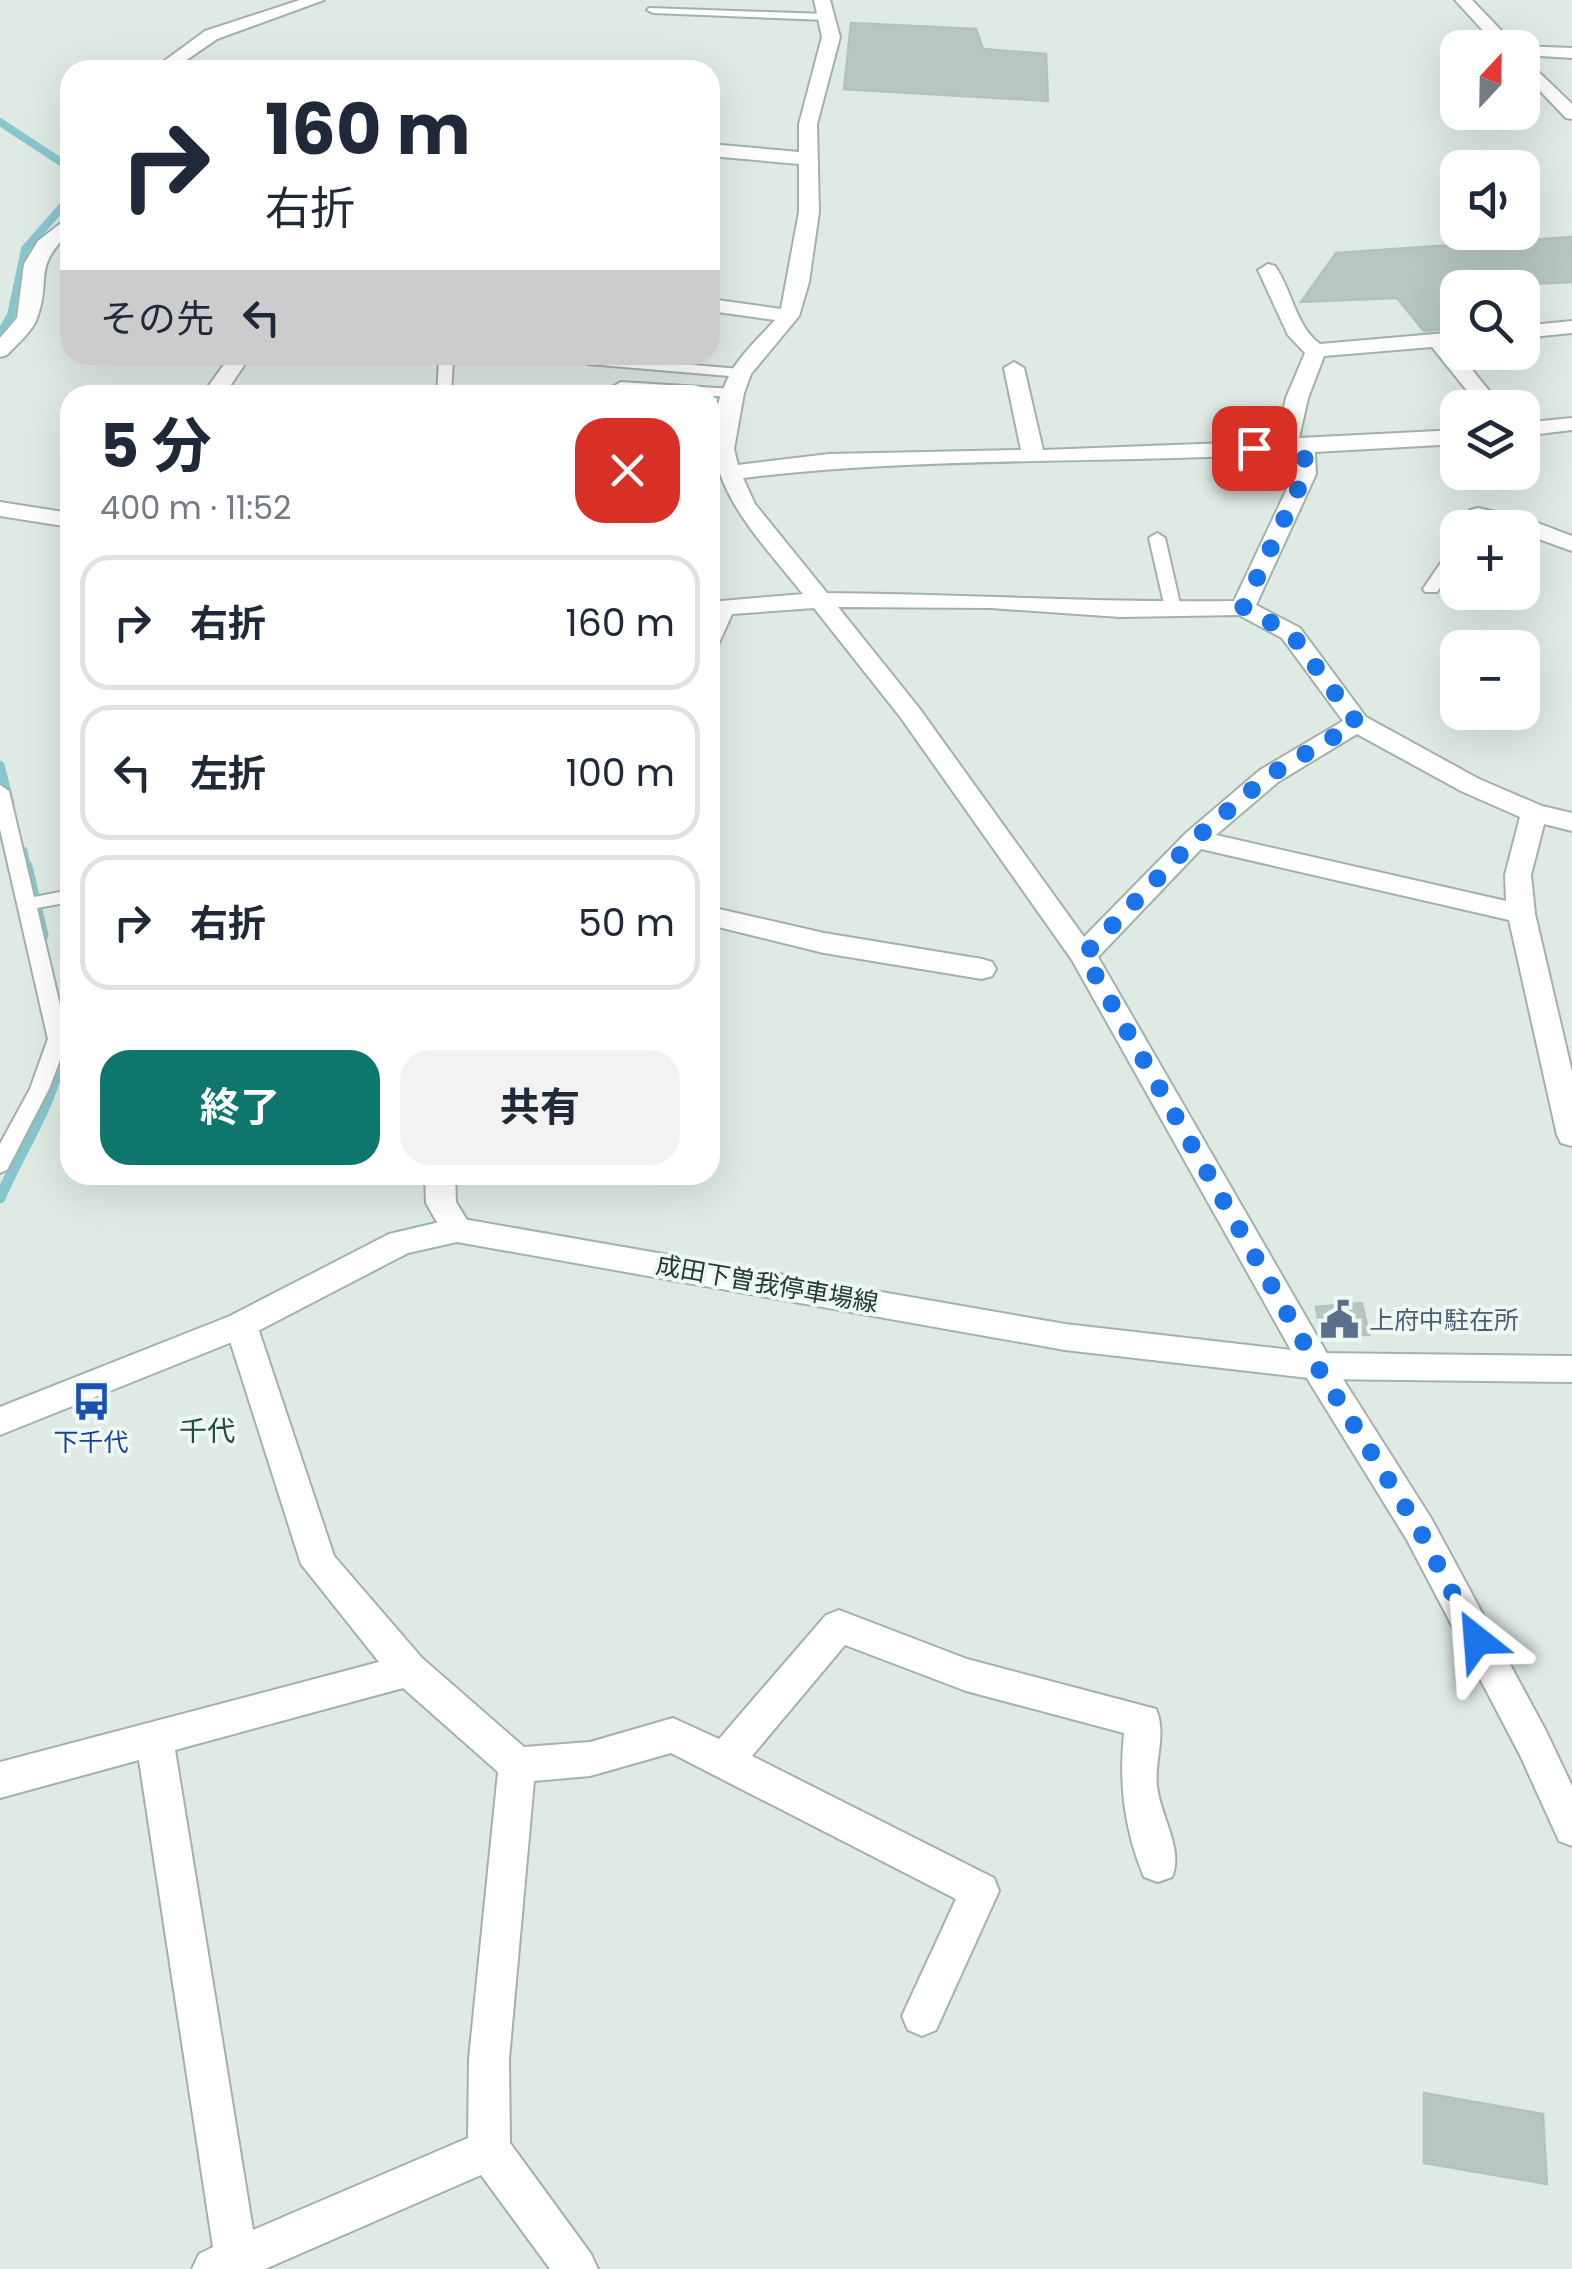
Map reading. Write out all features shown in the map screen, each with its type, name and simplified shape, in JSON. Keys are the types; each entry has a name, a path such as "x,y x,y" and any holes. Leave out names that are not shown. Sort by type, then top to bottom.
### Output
{"street":[{"path":"175,60 211,35 316,0"},
{"path":"1463,0 1492,30"},
{"path":"824,9 831,38 808,124 809,212 799,282 789,316 737,383 720,457 745,506 910,714 1084,955 1317,1366 1419,1529 1532,1743 1572,1828"},
{"path":"1540,51 1572,52"},
{"path":"1540,81 1572,114"},
{"path":"720,151 810,159"},
{"path":"0,352 27,319 34,264 45,244 60,231"},
{"path":"1268,270 1280,285 1280,297 1302,344 1316,351 1440,340"},
{"path":"720,306 789,316"},
{"path":"1540,330 1572,327"},
{"path":"1243,608 1305,474 1296,444 1298,398 1316,351"},
{"path":"1014,368 1033,454"},
{"path":"1540,428 1572,424"},
{"path":"720,457 829,460 1185,453 1440,438"},
{"path":"0,509 60,518"},
{"path":"1540,532 1572,544"},
{"path":"720,609 820,600 992,600 1120,610 1243,608 1291,633 1357,723 1470,785 1534,813 1572,822"},
{"path":"1084,955 1195,839 1268,776 1357,723"},
{"path":"1534,813 1518,875 1521,914 1572,1135"},
{"path":"1195,839 1521,914"},
{"path":"720,918 824,943 982,969"},
{"path":"440,1185 441,1202 457,1230"},
{"name":"成田下曽我停車場線","path":"0,1421 241,1324 400,1243 457,1230 1065,1337 1317,1366 1572,1369"},
{"path":"241,1324 318,1564 409,1670 517,1766 590,1759 673,1734 980,1891 922,2016"},
{"path":"726,1760 839,1626 966,1675 1143,1721 1138,1786 1158,1864"},
{"path":"0,1780 409,1670"},
{"path":"155,1740 229,2266 489,2150"},
{"path":"517,1766 489,2059 489,2150 576,2269"}],"lane":[{"path":"661,0 652,10 709,13 824,9"},
{"path":"709,13 718,0"},
{"path":"620,365 737,383"},
{"path":"660,385 737,383"},
{"path":"1157,538 1173,608"},
{"path":"1431,589 1440,575"},
{"path":"0,792 35,903 58,1039 39,1098 0,1166"},
{"path":"35,903 60,898"}],"building":[{"path":"851,23 976,29 983,49 1046,54 1048,101 844,89"},
{"path":"1572,237 1572,282 1540,284 1540,270 1440,270 1440,330 1424,331 1397,298 1301,302 1336,253 1440,246 1440,250 1540,250 1540,239"},
{"name":"上府中駐在所","path":"1362,1303 1369,1335 1321,1335 1316,1307"},
{"path":"1424,2093 1543,2114 1547,2184 1424,2163"}],"waterway":[{"path":"0,122 60,161"},
{"path":"0,334 11,315 25,249 60,209"},
{"path":"0,765 10,804"},
{"path":"23,851 27,869"},
{"path":"27,866 43,935"},
{"path":"0,1198 48,1099 60,1062"}],"place":[{"name":"上府中駐在所","path":"1339,1320"},
{"name":"下千代","path":"91,1401"}],"district":[{"name":"千代","path":"207,1431"}],"route":[{"path":"1254,448 1304,444 1305,474 1243,608 1291,633 1357,723 1268,776 1195,839 1084,955 1317,1366 1419,1529 1477,1640"}]}
